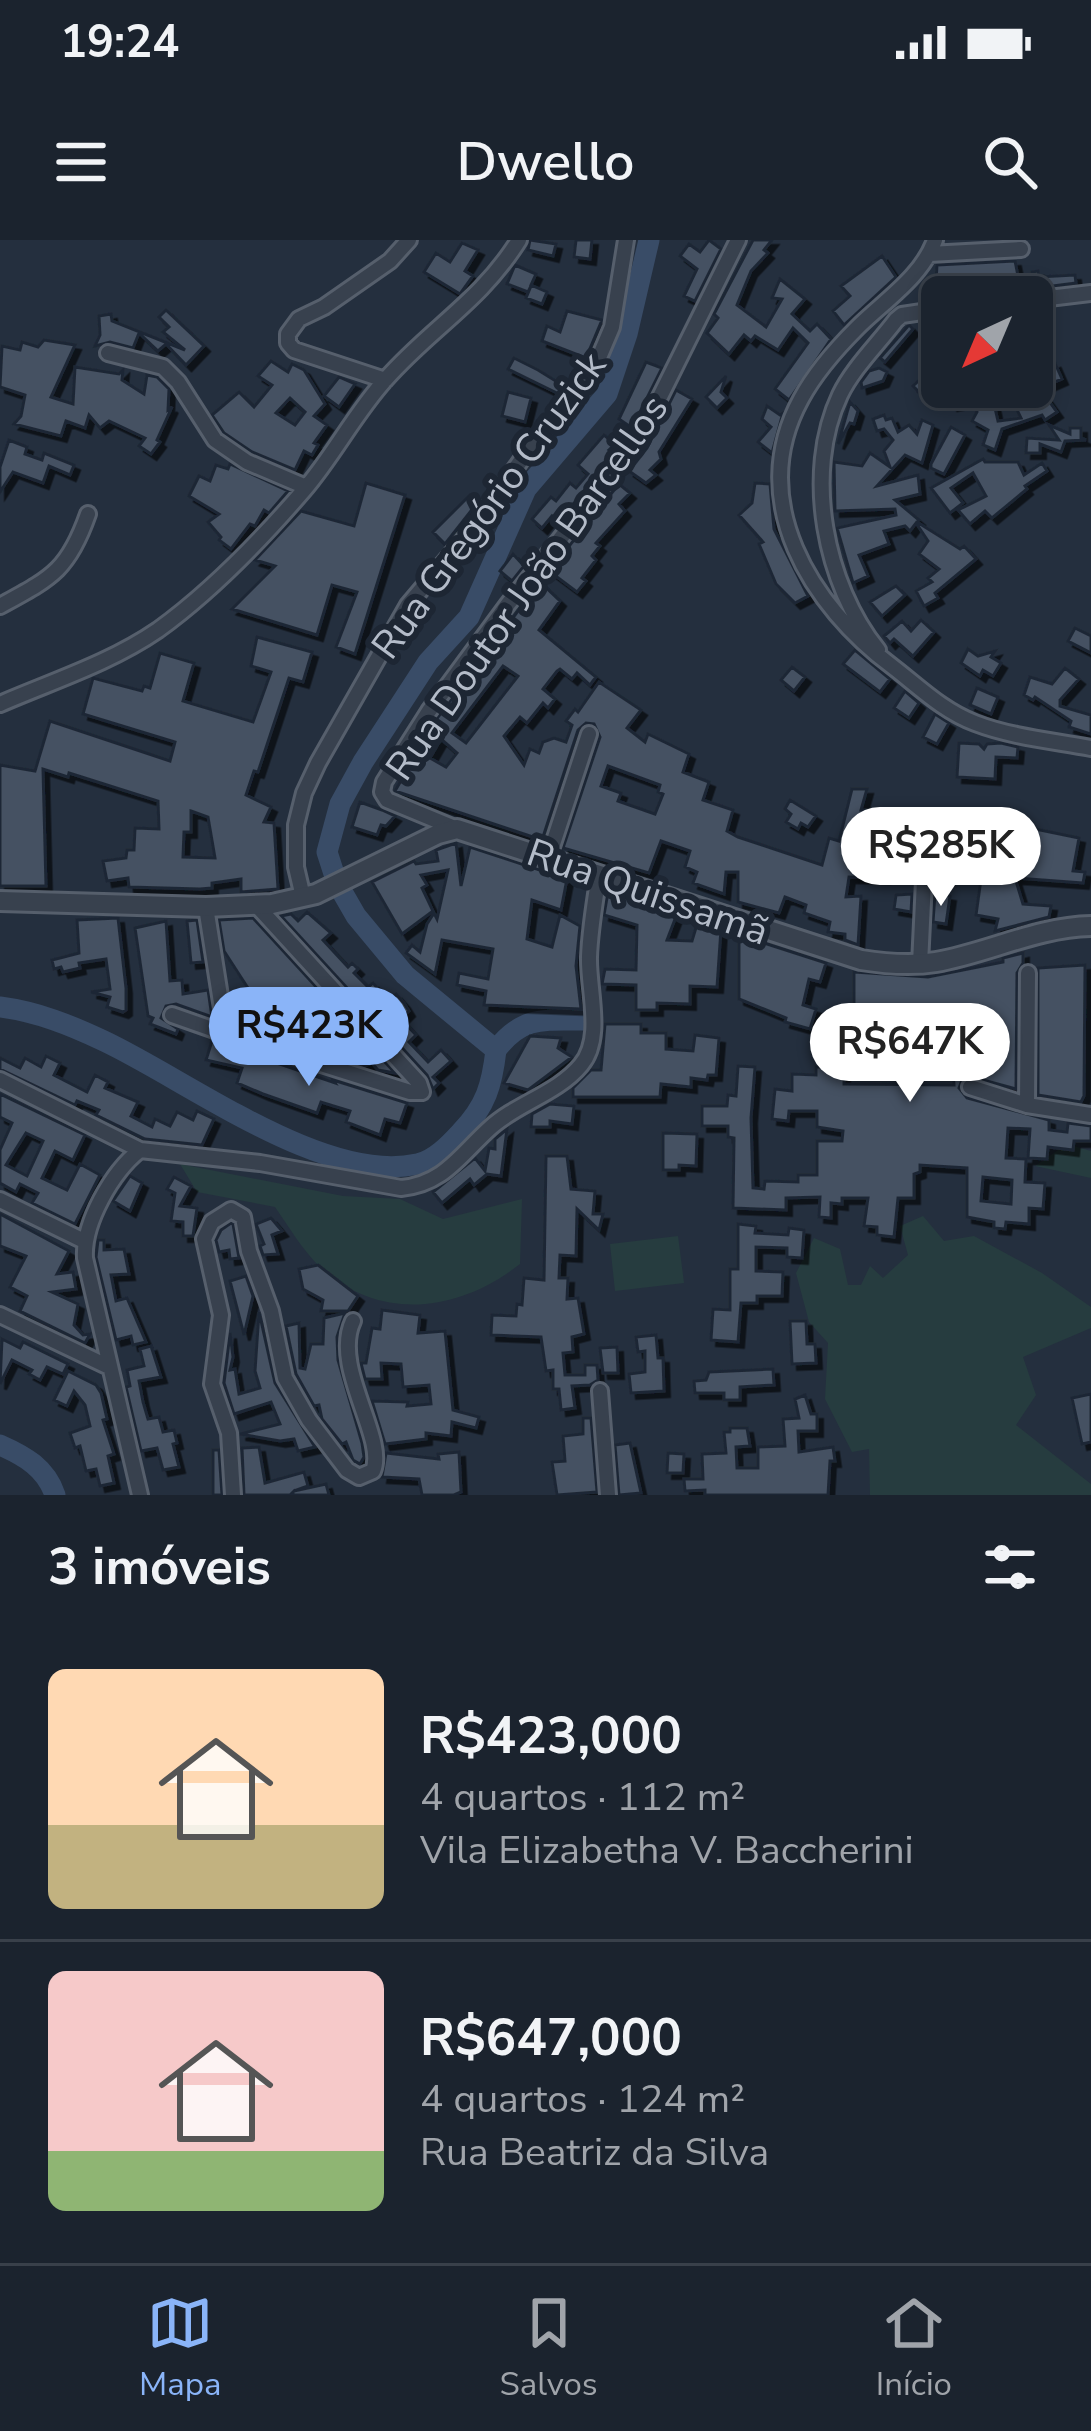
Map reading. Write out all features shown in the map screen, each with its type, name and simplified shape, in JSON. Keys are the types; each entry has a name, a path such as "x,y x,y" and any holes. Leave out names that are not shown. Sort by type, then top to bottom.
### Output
{"street":[{"path":"385,380 294,350 287,343 288,334 299,319 390,260 409,240"},
{"path":"0,704 101,662 157,630 260,540 306,488 385,380 478,295 519,240"},
{"name":"Rua Gregório Cruzick","path":"309,896 296,867 296,825 318,763 408,604 475,526 598,360 612,327 626,240"},
{"name":"Rua Doutor João Barcellos","path":"457,829 392,803 382,792 384,782 429,711 508,604 637,443 738,240"},
{"path":"1022,249 932,247 818,373 799,403 782,457 784,511 809,580 857,640 934,700 972,722 1091,748"},
{"path":"1053,297 1091,292"},
{"path":"893,668 851,612 821,494 825,446 838,400 902,315 921,312"},
{"path":"108,353 163,367 215,440 306,488"},
{"path":"0,606 63,567 79,542 88,514"},
{"path":"549,856 589,734"},
{"path":"0,901 257,905 309,896 457,829"},
{"name":"Rua Quissamã","path":"457,829 842,956 881,963 920,964 1047,931 1091,926"},
{"path":"885,831 1014,857"},
{"path":"920,964 926,839"},
{"path":"0,1080 140,1150 260,1163 401,1188 420,1186 441,1177 502,1117 571,1075 588,1055 592,1037 589,960 599,874"},
{"path":"172,1016 422,1092 419,1083 257,905"},
{"path":"206,907 226,1034"},
{"path":"1027,1106 1028,973"},
{"path":"970,1087 1027,1106 1091,1115"},
{"path":"139,1490 84,1241 119,1169 140,1150"},
{"path":"0,1200 84,1241"},
{"path":"233,1495 229,1433 212,1384 221,1315 204,1239 212,1222 231,1210 243,1216 285,1378 309,1420 350,1474 359,1477 373,1472 378,1456 349,1357 353,1321"},
{"path":"0,1316 109,1367"},
{"path":"600,1391 608,1495"}],"green space":[{"path":"1067,1144 1091,1151 1091,1178 1035,1166"},
{"path":"180,1164 343,1196 400,1199 443,1219 522,1199 520,1264 497,1280 447,1300 395,1303 369,1297 321,1268 275,1207 197,1192"},
{"path":"923,1216 944,1241 974,1236 1042,1273 1091,1307 1091,1328 1023,1357 1036,1395 1016,1425 1091,1484 1091,1495 870,1495 869,1449 852,1452 825,1399 828,1343 809,1322 796,1273 814,1238 840,1249 848,1285 861,1285 870,1266 883,1278 908,1255 900,1226"},
{"path":"678,1236 684,1283 615,1291 610,1244"}],"building":[{"path":"530,240 556,244 553,256 528,250"},
{"path":"576,240 592,240 590,259 574,257"},
{"path":"709,240 721,249 695,301 684,296 697,269 680,256 689,244 700,252"},
{"path":"753,240 772,240 764,250 768,253 751,271 737,305 766,327 782,299 772,298 780,279 805,299 792,314 810,331 817,324 831,339 789,400 775,389 808,343 793,328 778,350 744,335 729,354 707,333"},
{"path":"462,243 478,250 465,271 473,276 460,294 424,272 436,253 450,262"},
{"path":"882,256 896,277 844,325 833,311 850,296 841,286"},
{"path":"1015,261 1018,276 936,276 937,265"},
{"path":"515,265 536,274 531,285 547,292 542,304 526,298 531,286 528,292 507,284"},
{"path":"1075,275 1076,283 1053,286 1053,276"},
{"path":"166,310 204,346 186,365 166,344 158,351 139,333 133,348 110,342 95,346 99,316 111,314 112,321 185,350 163,332 169,327 159,317"},
{"path":"567,311 602,320 586,358 542,341 547,326 560,332"},
{"path":"909,325 913,329 885,362 880,358"},
{"path":"44,340 75,345 51,397 73,404 75,367 119,374 123,370 122,380 144,394 147,375 157,377 169,389 168,410 172,407 151,454 139,446 145,438 109,421 100,428 89,415 85,428 66,421 61,436 14,424 21,416 25,395 0,387 2,346 20,350 22,342 38,347"},
{"path":"514,358 567,388 561,395 508,369"},
{"path":"271,361 288,372 292,364 304,370 325,404 314,416 327,425 314,443 318,445 312,455 304,451 295,470 252,452 224,433 212,415 239,392 254,407 272,385 258,376","holes":["290,398 305,412 295,425 276,413"]},
{"path":"646,362 662,368 632,428 619,419"},
{"path":"1055,363 1062,379 1053,383 1053,364"},
{"path":"869,371 887,372 883,381 862,388"},
{"path":"726,376 721,392 727,398 717,408 706,397"},
{"path":"339,377 355,384 339,407 324,396"},
{"path":"676,390 692,399 659,452 661,459 650,470 656,475 646,483 629,471 647,448"},
{"path":"508,392 531,398 525,422 502,416"},
{"path":"850,402 858,411 838,444"},
{"path":"767,406 783,413 772,453 758,442 771,427 762,419"},
{"path":"1053,406 1057,412 1045,420 1042,415 1002,429 995,450 983,445 988,430 972,421 975,408 995,408 998,421 1021,418 1017,410 1022,408"},
{"path":"884,415 886,420 892,418 898,432 909,425 917,434 922,420 933,425 922,463 905,455 877,486 918,475 920,494 895,500 917,522 960,549 964,546 976,559 924,606 916,591 932,582 928,578 939,569 919,554 928,541 916,523 910,531 905,526 884,531 889,544 859,555 868,576 853,583 837,528 896,515 895,509 835,511 834,462 862,466 870,453 890,467 884,451 893,440 884,429 877,431 873,419"},
{"path":"1049,425 1070,434 1070,428 1081,428 1081,438 1086,440 1065,441 1061,452 1040,444 1040,453 1026,453 1027,438 1059,440"},
{"path":"951,427 965,435 944,474 931,464"},
{"path":"604,435 615,444 609,450 614,454 559,522 552,516 542,528 532,519 551,497 556,501 570,483 576,488 588,474 578,465"},
{"path":"9,440 27,447 25,454 42,460 44,453 74,465 70,475 49,466 43,483 13,472 0,492 0,467"},
{"path":"983,459 1018,462 1024,475 1042,463 1047,471 992,518 985,511 970,524 958,510 986,496 973,473 951,488 963,503 950,513 931,488"},
{"path":"230,464 288,491 269,513 264,510 255,526 250,524 231,549 208,522 219,514 189,496 199,476 210,481 216,465 228,469"},
{"path":"366,483 405,495 355,654 336,647 357,592 332,585 317,635 232,609 275,566 255,560 301,511 354,526"},
{"path":"755,483 770,484 774,529 808,596 795,603 776,584 759,544 763,542 739,515 752,503"},
{"path":"619,484 630,493 619,504 625,511 596,543 600,546 592,556 596,560 577,592 549,571"},
{"path":"470,495 478,502 445,544 433,532"},
{"path":"513,554 524,566 512,581 500,571"},
{"path":"540,582 560,601 539,630 596,677 590,685 577,673 572,679 557,671 543,689 555,699 548,708 543,703 527,723 520,717 504,736 524,765 530,749 539,753 543,742 554,738 566,742 572,725 566,721 599,682 641,710 627,728 645,742 648,734 689,754 683,772 709,782 703,800 733,810 727,831 738,837 822,865 829,838 839,841 852,789 867,789 861,810 879,810 880,821 855,823 850,841 890,849 885,878 849,877 846,897 861,896 858,945 845,940 845,934 828,932 830,922 804,913 806,905 785,897 779,913 738,902 738,872 726,872 724,894 693,883 697,872 685,867 690,851 661,841 649,873 563,848 600,737 594,724 586,723 578,730 542,840 395,791 438,717","holes":["503,666 518,676 466,743 452,733","441,739 457,753 446,767 430,758","608,766 660,785 658,792 663,794 655,814 618,801 621,793 601,786"]},
{"path":"896,586 905,595 882,616 870,602"},
{"path":"921,620 934,632 913,656 884,636 902,621 911,631"},
{"path":"1075,628 1091,636 1091,653 1068,641"},
{"path":"257,637 312,652 303,682 289,678 246,795 271,807 264,822 274,823 278,889 241,892 241,879 200,889 129,887 128,878 107,881 103,861 126,858 127,850 134,850 135,828 159,829 158,801 43,769 46,886 0,886 0,765 35,771 50,721 170,761 175,742 83,714 93,678 142,691 144,686 150,688 160,653 194,663 183,701 253,722 271,672 251,666","holes":["191,811 208,817 215,858 183,857"]},
{"path":"968,649 978,656 995,651 991,657 1001,663 993,676 983,670 980,676 961,663"},
{"path":"855,650 890,679 880,692 843,664"},
{"path":"792,667 805,677 794,691 781,680"},
{"path":"1065,668 1079,679 1060,706 1091,715 1091,734 1069,727 1071,721 1024,695 1030,677 1052,684"},
{"path":"977,688 998,697 991,714 970,705"},
{"path":"905,691 919,703 909,718 894,708"},
{"path":"935,714 949,723 937,744 923,737"},
{"path":"959,743 979,744 984,749 987,744 1001,743 1018,747 1017,758 996,757 995,779 957,777"},
{"path":"790,800 816,816 808,827 801,823 798,829 786,822"},
{"path":"360,802 395,816 381,825 377,835 352,827"},
{"path":"1011,824 1079,838 1073,871 1085,872 1083,883 1015,878 1023,904 1051,906 1049,917 995,931 998,919 976,915 982,872 937,862 938,853 1019,867 1025,855 1009,844"},
{"path":"456,843 461,886 470,847 567,879 561,910 532,900 527,939 552,947 560,915 580,926 576,966 581,1009 484,1005 486,991 457,985 459,973 488,979 493,949 442,940 435,974 406,953 412,945 420,952 434,913 437,919 448,870 421,875 433,911 402,934 372,882 414,861 438,861 436,850"},
{"path":"608,892 677,914 667,940 692,941 698,921 721,929 717,987 690,986 690,1004 657,1003 657,1010 636,1010 636,985 602,984 605,969 636,970 637,925 604,915"},
{"path":"912,894 911,912 894,909 896,895"},
{"path":"935,894 950,896 946,924 933,922"},
{"path":"307,912 331,933 323,940 348,967 352,963 358,969 354,973 368,987 373,983 388,1000 396,994 404,1003 409,1011 401,1019 416,1035 409,1042 428,1062 441,1050 451,1061 433,1077 439,1083 433,1089 427,1075 281,916 291,914 298,921"},
{"path":"118,918 126,988 123,1012 107,1007 110,997 91,992 110,989 106,959 79,963 80,968 63,972 61,967 54,969 52,960 79,953 77,920"},
{"path":"253,918 395,1073 378,1070 372,1063 365,1066 352,1052 344,1057 341,1051 332,1055 318,1051 307,1031 302,1046 236,1025 232,998 236,997 243,1023 277,1028 299,1017 287,999 264,1013 224,951 219,920"},
{"path":"197,920 203,962 191,963 187,921"},
{"path":"166,921 170,981 182,980 183,994 208,990 212,1017 176,1004 166,1006 161,1018 178,1029 176,1034 150,1024 153,1018 148,1016 135,928"},
{"path":"739,935 826,963 820,982 809,979 803,1005 816,1009 810,1029 739,999"},
{"path":"1023,953 1017,973 1016,1089 969,1076 959,1088 967,1098 1049,1120 1049,1130 1067,1132 1068,1123 1091,1126 1091,1141 1074,1141 1073,1150 1048,1147 1047,1159 1028,1158 1030,1129 1008,1128 1006,1158 1026,1159 1025,1182 1045,1183 1043,1209 1029,1208 1029,1224 1006,1222 1005,1229 994,1228 994,1222 967,1217 967,1168 920,1165 920,1172 914,1174 914,1198 898,1198 894,1237 877,1235 877,1227 864,1226 868,1198 831,1203 831,1218 819,1217 820,1197 786,1198 786,1210 733,1208 734,1138 728,1137 728,1126 702,1126 702,1106 727,1106 728,1095 736,1096 738,1066 755,1067 753,1188 764,1189 765,1181 798,1182 798,1175 817,1175 817,1141 842,1141 843,1131 817,1127 817,1111 789,1111 788,1121 772,1119 775,1089 792,1091 792,1074 816,1075 816,1067 844,1067 844,1084 954,1085 952,1057 924,1059 923,1040 854,1041 854,972 928,977 1003,962 1003,958","holes":["983,1177 1012,1180 1011,1204 981,1201"]},
{"path":"1085,965 1084,1096 1081,1102 1038,1095 1038,968"},
{"path":"605,1024 641,1024 641,1033 666,1033 666,1049 693,1051 695,1035 719,1038 716,1075 708,1075 707,1080 691,1078 691,1087 661,1084 660,1097 573,1097 573,1088 591,1070 601,1070"},
{"path":"530,1036 561,1038 558,1048 572,1057 528,1090 504,1083"},
{"path":"212,1041 407,1103 400,1123 385,1119 380,1135 346,1122 350,1111 321,1102 317,1113 237,1083 242,1068 206,1060"},
{"path":"46,1056 60,1063 54,1075 87,1092 95,1075 108,1082 105,1088 138,1102 131,1116 152,1127 155,1119 170,1126 177,1112 193,1120 197,1111 214,1119 202,1145 145,1139 96,1115 99,1110 77,1101 75,1105 0,1069 0,1058 20,1068 25,1058 41,1067"},
{"path":"0,1094 85,1135 73,1160 55,1151 42,1178 67,1190 80,1164 100,1175 75,1224 32,1203 38,1193 20,1184 16,1192 0,1183 0,1150 12,1123 0,1117","holes":["26,1133 43,1141 27,1176 6,1165"]},
{"path":"550,1104 574,1106 572,1124 550,1121 550,1127 531,1127 532,1114"},
{"path":"507,1129 501,1176 487,1174 474,1185 470,1179 442,1203 433,1192 475,1158 485,1171 489,1148 495,1149 495,1139"},
{"path":"663,1133 697,1134 696,1166 663,1170"},
{"path":"546,1156 567,1156 571,1189 595,1191 593,1214 603,1214 599,1230 577,1209 576,1256 560,1255 559,1278 568,1278 567,1299 578,1298 584,1334 572,1337 573,1352 563,1353 565,1375 585,1375 585,1365 597,1365 598,1380 572,1386 575,1408 561,1410 559,1389 553,1389 553,1370 546,1371 541,1337 491,1335 492,1315 516,1316 517,1304 522,1305 524,1278 544,1280"},
{"path":"130,1176 142,1183 130,1211 113,1201"},
{"path":"174,1177 191,1186 180,1206 197,1208 193,1236 183,1236 183,1222 171,1221 175,1193 167,1189"},
{"path":"0,1214 69,1251 57,1274 73,1272 76,1289 52,1292 78,1304 74,1325 83,1335 90,1334 85,1343 20,1311 27,1296 10,1287 26,1256 0,1246"},
{"path":"271,1218 282,1231 272,1235 278,1254 263,1255 256,1224"},
{"path":"231,1223 239,1258 230,1259 229,1250 219,1252 216,1240"},
{"path":"738,1224 756,1226 755,1233 788,1235 789,1228 804,1230 802,1258 787,1257 787,1248 756,1247 756,1271 783,1272 782,1296 757,1296 757,1303 741,1303 738,1342 711,1340 713,1309 730,1310 730,1269 738,1269"},
{"path":"98,1240 104,1240 104,1250 124,1249 129,1274 111,1275 116,1301 127,1298 146,1342 133,1345 131,1336 116,1340 96,1257"},
{"path":"318,1265 358,1296 348,1311 321,1311 323,1300 303,1289 299,1269"},
{"path":"246,1276 253,1296 244,1335 230,1281"},
{"path":"382,1310 420,1315 418,1333 445,1331 453,1410 479,1417 476,1428 452,1422 451,1436 426,1433 426,1439 385,1444 372,1401 431,1404 429,1385 403,1387 401,1364 381,1363 382,1379 365,1379 361,1363 366,1363 372,1328 380,1329"},
{"path":"259,1312 275,1383 315,1447 298,1451 294,1439 240,1434 280,1424 271,1402 234,1414 224,1383 230,1333 230,1370 235,1369 239,1394 260,1388 255,1371"},
{"path":"345,1313 337,1337 338,1360 362,1443 360,1464 322,1419 319,1405 314,1406 296,1374 286,1326 299,1323 300,1368 305,1369 311,1344 323,1344 324,1318"},
{"path":"790,1321 806,1321 807,1344 815,1344 816,1363 792,1364"},
{"path":"656,1335 658,1358 663,1358 664,1391 631,1393 629,1374 645,1372 645,1351 638,1352 636,1337"},
{"path":"2,1339 20,1348 23,1342 68,1364 63,1374 47,1367 40,1380 12,1360 0,1384"},
{"path":"151,1346 161,1377 139,1381 143,1402 148,1419 159,1417 163,1432 174,1430 177,1443 173,1444 179,1467 163,1470 157,1448 141,1451 126,1387 130,1386 127,1370 144,1366 140,1349"},
{"path":"617,1347 618,1373 603,1373 600,1348"},
{"path":"773,1369 774,1385 740,1387 740,1400 724,1400 724,1393 695,1393 694,1381 706,1380 709,1372"},
{"path":"68,1371 96,1385 101,1393 107,1419 103,1420 114,1454 108,1456 114,1483 100,1486 96,1469 86,1471 80,1446 75,1448 70,1433 90,1426 85,1405 74,1391 67,1406 54,1400"},
{"path":"1091,1394 1091,1442 1082,1444 1072,1398"},
{"path":"805,1395 811,1414 817,1414 817,1431 798,1431 799,1452 833,1447 828,1495 685,1491 684,1479 703,1479 702,1454 726,1453 724,1432 730,1428 747,1428 750,1446 736,1447 737,1468 758,1468 758,1447 785,1446 783,1419 799,1418 795,1399"},
{"path":"583,1418 591,1418 597,1492 557,1495 552,1462 565,1461 563,1436 583,1434"},
{"path":"630,1443 641,1493 619,1495 615,1445"},
{"path":"259,1447 265,1483 304,1472 308,1486 294,1491 326,1484 329,1495 244,1495 242,1448"},
{"path":"213,1450 219,1450 222,1495 213,1495"},
{"path":"459,1452 461,1492 454,1495 422,1495 419,1479 382,1477 386,1453 439,1459 438,1454"},
{"path":"668,1453 684,1454 683,1473 667,1473"}],"waterway":[{"path":"0,1007 91,1035 257,1125 341,1159 381,1166 417,1164 441,1151 470,1122 486,1094 496,1050 405,975 356,916 337,883 327,852 340,804 363,762 428,662 469,617 526,489 607,394 649,240"},
{"path":"496,1050 524,1026 583,1020"},
{"path":"0,1445 34,1464 55,1495"}]}
